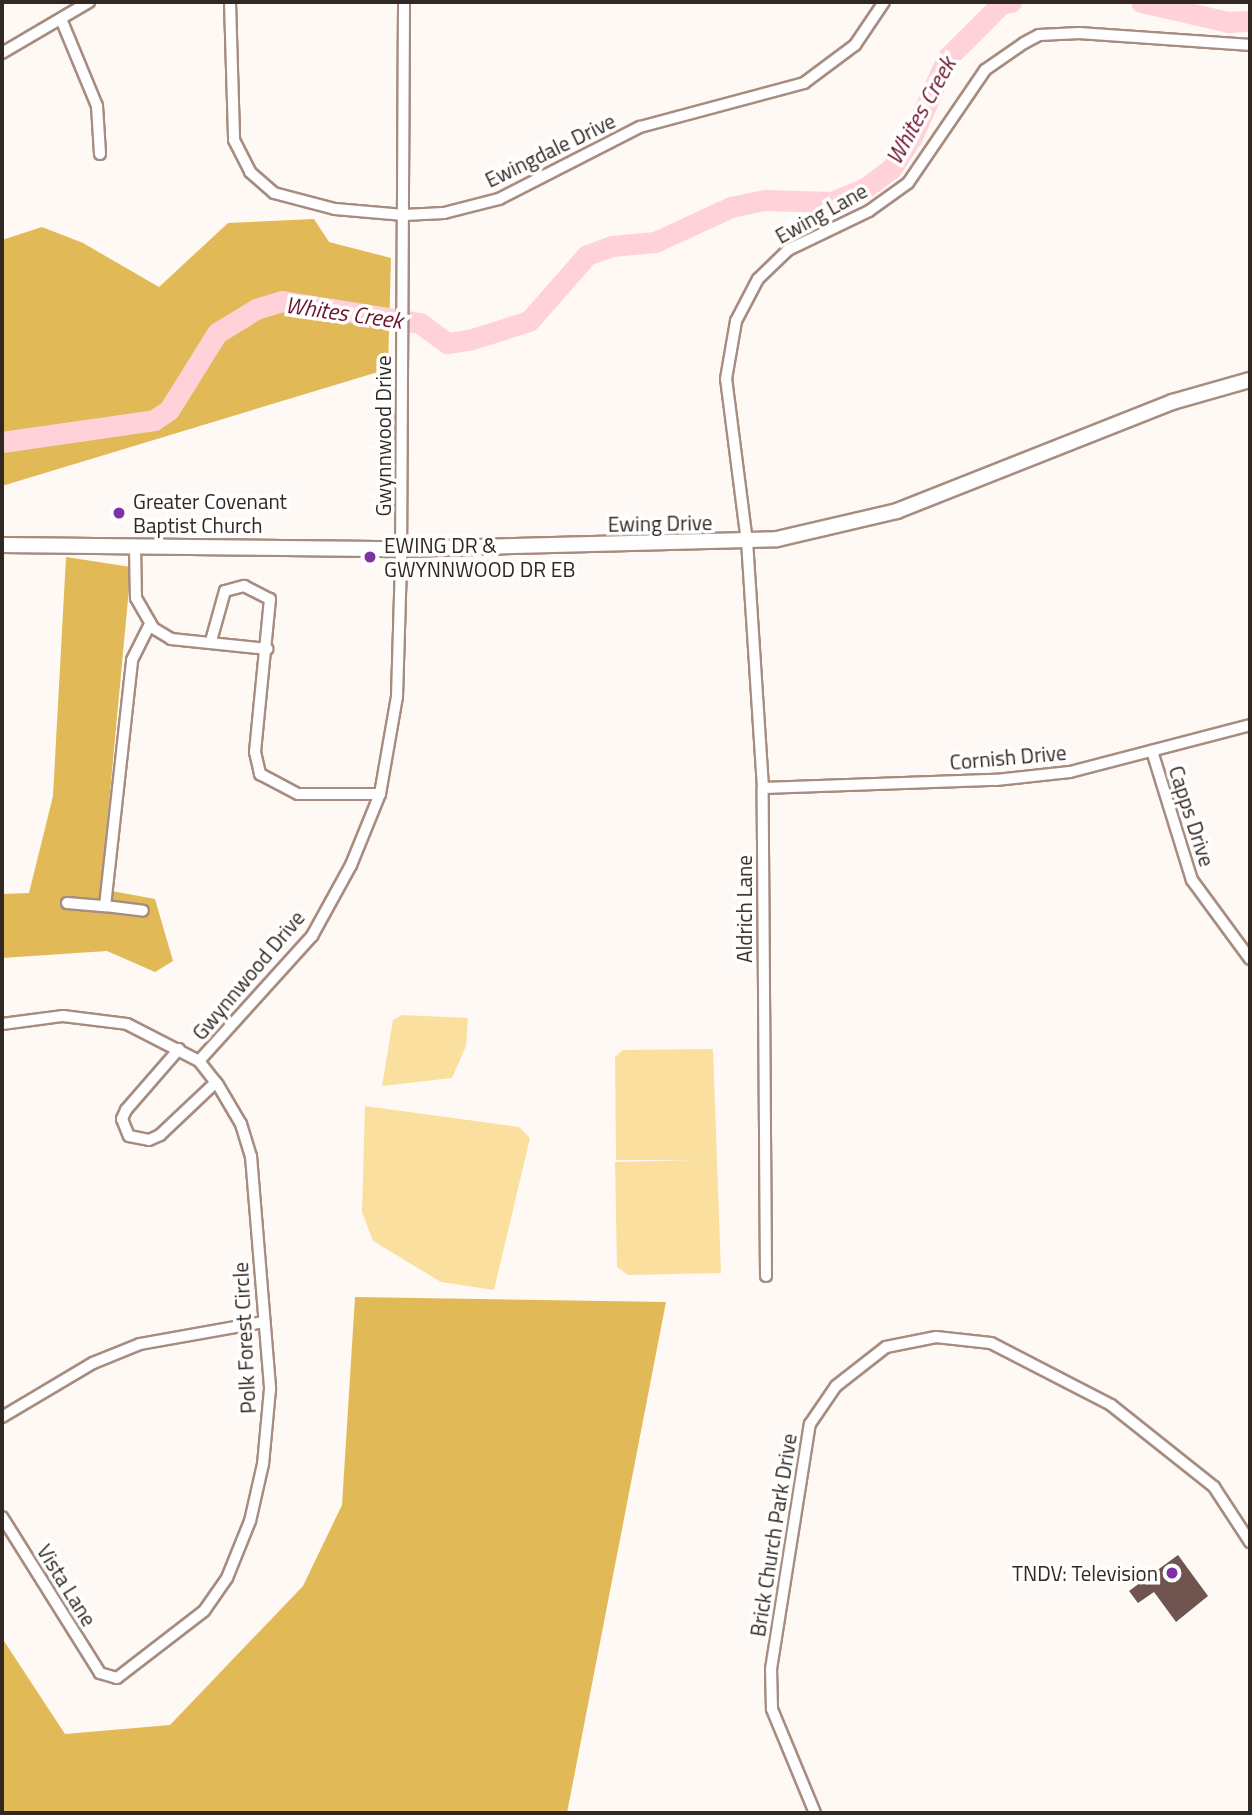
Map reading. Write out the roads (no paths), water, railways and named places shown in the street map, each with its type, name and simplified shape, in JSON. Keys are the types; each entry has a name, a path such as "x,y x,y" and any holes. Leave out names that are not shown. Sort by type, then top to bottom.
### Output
{"street":[{"path":"2,53 89,2"},
{"name":"Ewingdale Drive","path":"230,2 234,140 250,172 274,192 335,209 404,215 444,213 499,199 639,127 804,83 855,45 884,2"},
{"name":"Gwynnwood Drive","path":"199,1061 312,936 351,865 380,794 397,697 404,293 404,2"},
{"path":"61,19 97,106 100,154"},
{"name":"Ewing Lane","path":"747,542 726,379 736,321 758,279 788,250 869,211 908,183 985,70 1039,35 1080,33 1250,45"},
{"name":"Ewing Drive","path":"2,545 401,549 747,542 897,511 1172,402 1250,380"},
{"name":"Aldrich Lane","path":"747,542 763,788 766,1276"},
{"path":"135,547 136,598 150,624 171,639 211,641 267,649"},
{"path":"211,641 219,599 225,591 244,586 270,599 255,752 260,774 299,794 380,794"},
{"path":"105,906 132,660 150,624"},
{"name":"Cornish Drive","path":"763,788 996,780 1070,772 1250,725"},
{"name":"Capps Drive","path":"1152,751 1192,880 1250,959"},
{"path":"67,903 143,911"},
{"name":"Polk Forest Circle","path":"2,1024 63,1016 127,1024 179,1049 199,1061 216,1082 241,1124 251,1156 270,1389 263,1464 250,1521 227,1578 204,1611 117,1678 100,1673"},
{"path":"179,1049 126,1110 122,1119 128,1136 149,1140 160,1135 216,1082"},
{"path":"2,1417 93,1363 141,1344 264,1322"},
{"name":"Brick Church Park Drive","path":"815,1813 772,1709 771,1669 810,1424 836,1386 886,1347 936,1337 991,1343 1111,1405 1214,1487 1250,1542"},
{"name":"Vista Lane","path":"2,1517 100,1673"}],"waterway":[{"name":"Whites Creek","path":"2,442 154,420 169,410 217,333 256,309 282,301 420,323 447,343 469,340 529,321 587,255 612,246 655,242 731,207 765,200 831,202 864,189 891,169 912,137 947,58 1002,3 1011,2"},
{"path":"1141,2 1228,22 1250,21"}],"place":[{"name":"Greater Covenant Baptist Church","path":"119,513"},
{"name":"EWING DR & GWYNNWOOD DR EB","path":"370,557"},
{"name":"TNDV: Television","path":"1172,1573"}]}
